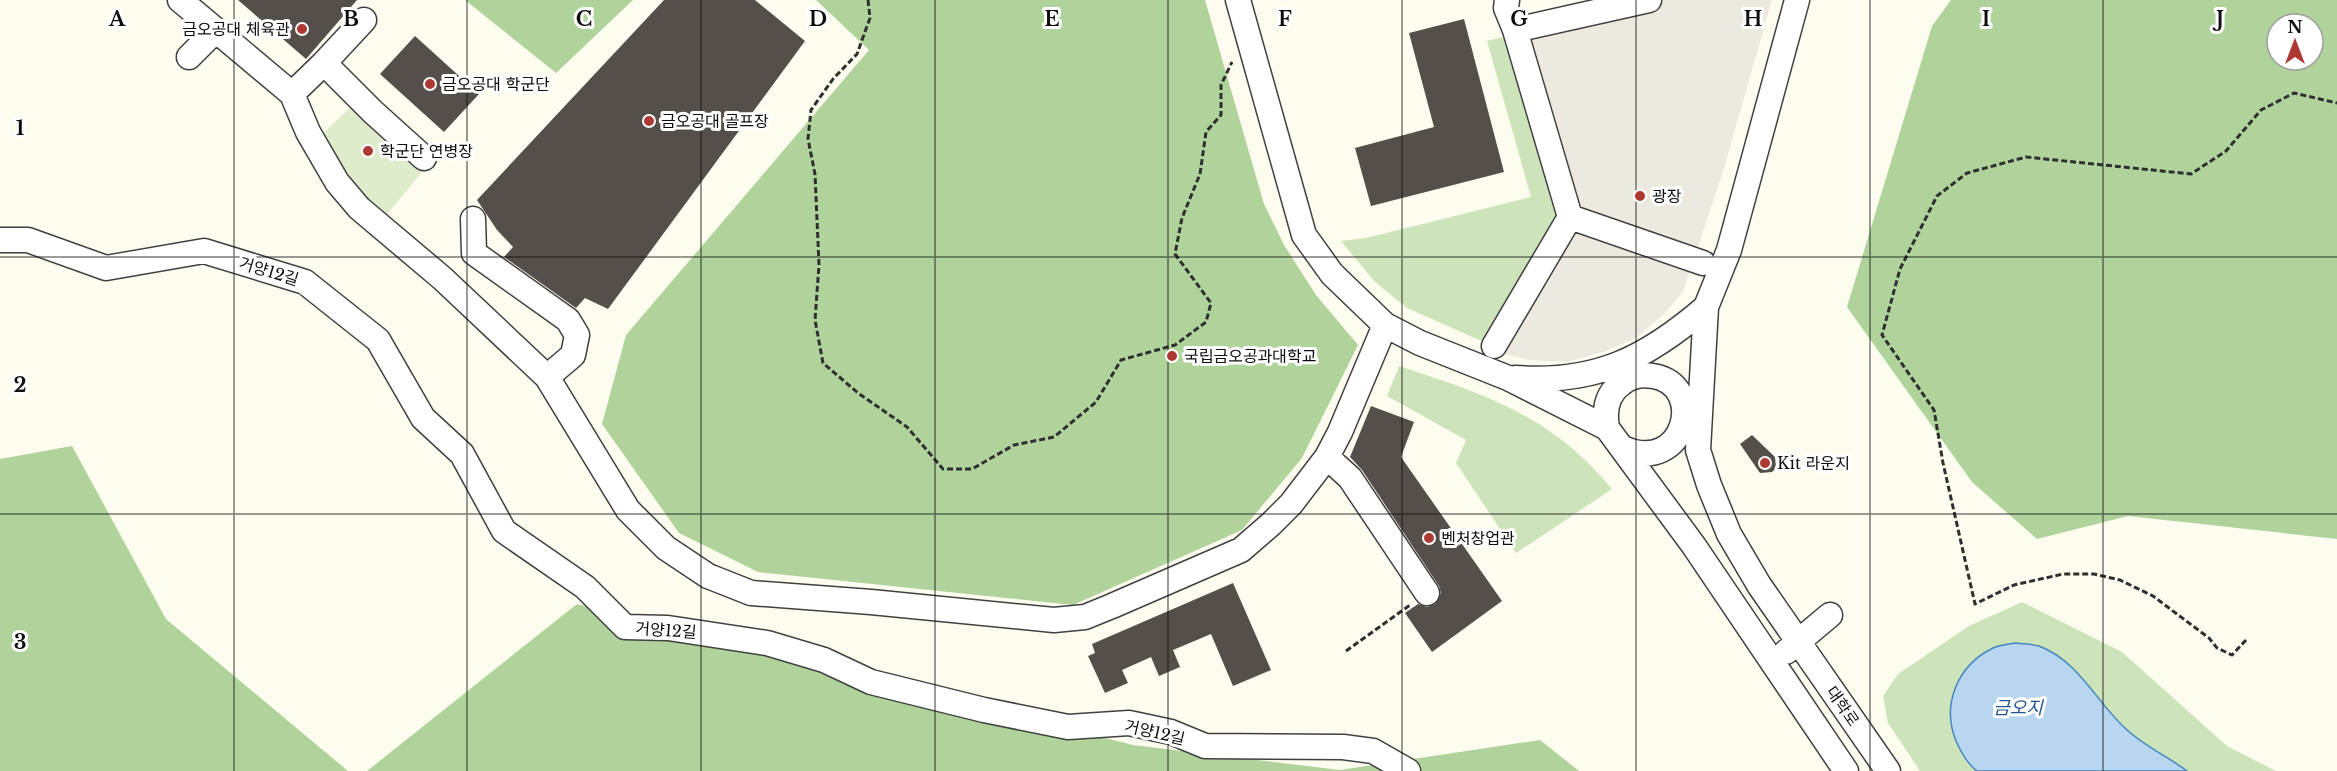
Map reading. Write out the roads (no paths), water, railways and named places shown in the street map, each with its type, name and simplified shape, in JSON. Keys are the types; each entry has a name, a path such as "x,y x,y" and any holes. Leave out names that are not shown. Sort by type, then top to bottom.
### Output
{"street":[{"path":"180,0 292,94 308,132 337,182 359,208 442,278 547,377 628,510 674,554 708,576 751,593 1053,620 1085,617 1241,550 1271,524 1291,504 1327,458 1385,325"},
{"path":"1238,0 1304,235 1332,274 1385,325 1420,343 1508,378 1607,428"},
{"path":"1494,346 1570,217 1515,30 1506,8 1507,0"},
{"path":"1515,30 1565,9 1649,0"},
{"path":"1698,450 1706,307 1729,250 1797,0"},
{"path":"292,94 364,20"},
{"path":"189,57 216,30"},
{"path":"324,63 424,158"},
{"path":"1570,217 1702,263"},
{"path":"472,219 474,253 568,320 577,335 573,355 547,377"},
{"name":"거양12길","path":"0,240 28,240 106,268 204,251 305,282 378,340 423,418 462,454 504,531 585,587 625,627 668,628 767,643 824,660 871,682 1068,728 1128,723 1171,732 1206,746 1343,747 1373,751 1408,771"},
{"path":"1631,378 1662,342 1706,307"},
{"path":"1508,378 1574,377 1611,368 1662,342"},
{"path":"1644,375 1667,382 1676,390 1685,414 1678,437 1659,452 1647,454 1635,453 1623,448 1614,440 1607,428 1605,417 1609,399 1620,384 1644,375"},
{"name":"대학로","path":"1685,414 1708,485 1729,534 1759,585 1888,771"},
{"name":"대학로","path":"1623,448 1694,546 1846,771"},
{"path":"1327,458 1350,478 1428,593"},
{"path":"1772,662 1830,615"}],"water":[{"name":"금오지","path":"2016,643 2039,646 2053,653 2076,672 2126,729 2140,741 2187,771 1977,771 1970,765 1956,741 1952,727 1952,700 1962,675 1970,664 1996,647"}],"place":[{"name":"금오공대 체육관","path":"302,29"},
{"name":"금오공대 학군단","path":"430,84"},
{"name":"금오공대 골프장","path":"649,121"},
{"name":"학군단 연병장","path":"368,151"},
{"name":"광장","path":"1640,196"},
{"name":"국립금오공과대학교","path":"1172,356"},
{"name":"Kit 라운지","path":"1765,463"},
{"name":"벤처창업관","path":"1429,538"}]}
